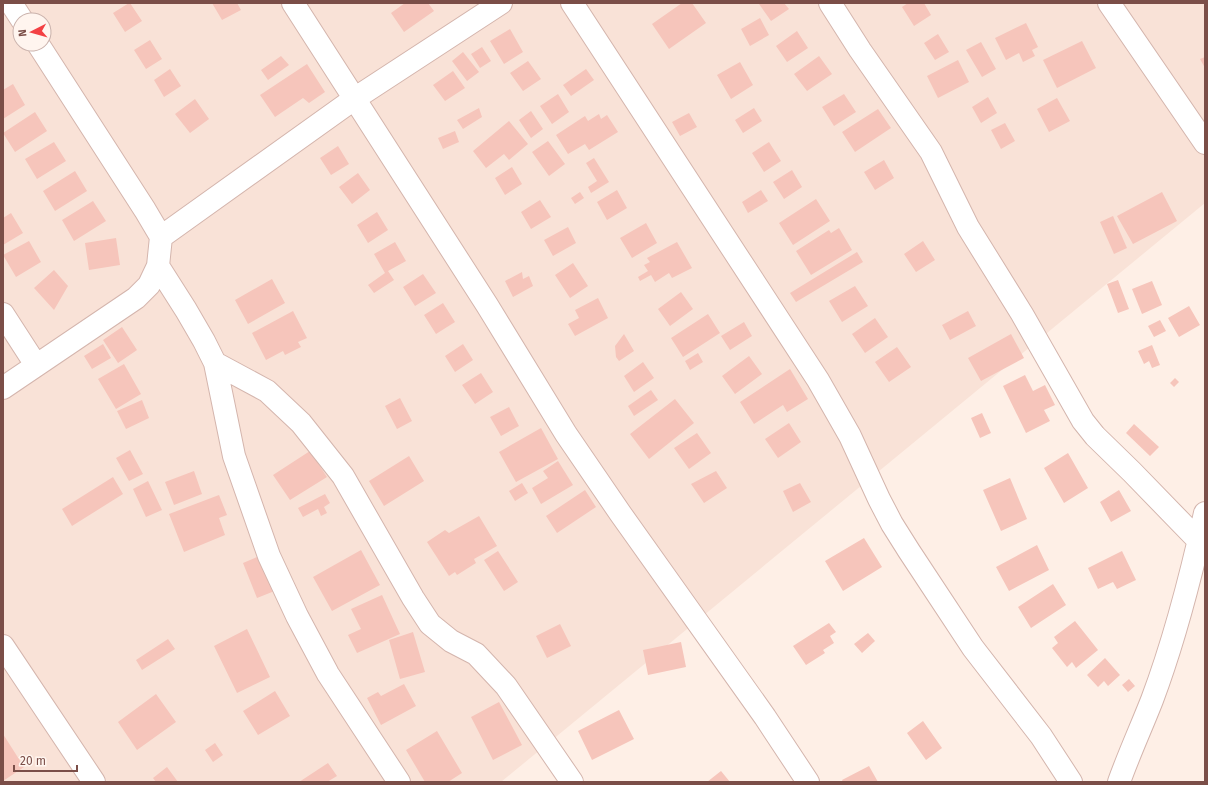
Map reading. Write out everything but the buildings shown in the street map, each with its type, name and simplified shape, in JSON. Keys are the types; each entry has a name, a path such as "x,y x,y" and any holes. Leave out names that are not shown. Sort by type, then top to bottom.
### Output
{"street":[{"path":"11,3 17,12"},
{"path":"293,3 487,305 566,434 620,513 765,717 808,782"},
{"path":"161,237 354,99 501,3"},
{"path":"572,3 818,380 850,436 892,524 909,551 973,648 1040,736 1071,782"},
{"path":"830,3 860,50 931,152 968,227 1022,314 1083,421 1095,436 1199,541"},
{"path":"1109,3 1205,143"},
{"path":"3,388 136,298 149,285 158,266 161,237 43,52"},
{"path":"158,266 186,310 215,363 234,456 269,556 297,616 328,674 399,782"},
{"path":"3,314 36,365"},
{"path":"215,363 267,392 300,423 342,476 413,598 430,624 451,641 476,654 506,686 572,782"},
{"path":"1119,782 1133,743 1152,701 1183,606 1205,513"},
{"path":"3,646 94,782"}],"shaded area":[{"path":"3,3 1205,3 1205,203 501,782 3,782"}]}
